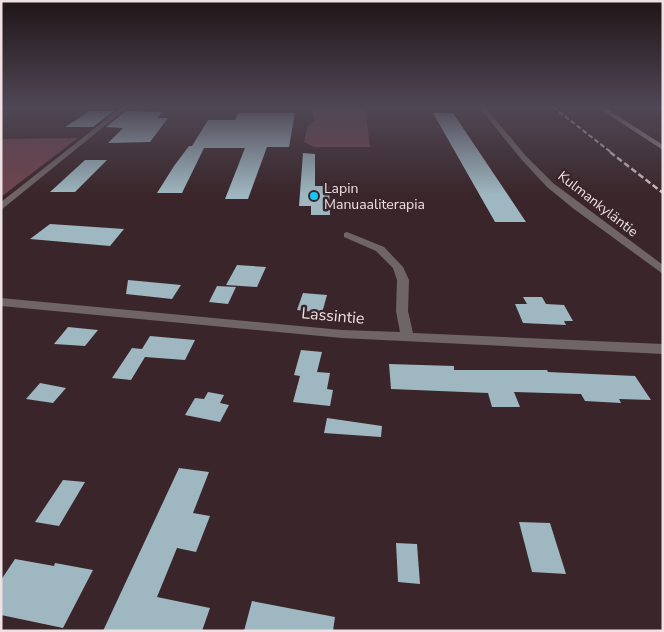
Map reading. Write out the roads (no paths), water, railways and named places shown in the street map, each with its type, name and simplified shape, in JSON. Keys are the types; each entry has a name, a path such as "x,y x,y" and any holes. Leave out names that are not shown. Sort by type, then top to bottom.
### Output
{"main road":[{"path":"645,136 663,148"}],"street":[{"path":"1,207 88,136"},
{"name":"Kulmankyläntie","path":"508,136 549,184 591,219 651,260 663,272"},
{"path":"347,235 380,249 398,267 404,280 402,310 408,338"},
{"name":"Lassintie","path":"1,302 333,333 663,349"}],"railway":[{"path":"591,136 612,153"},
{"path":"610,152 663,193"}],"place":[{"name":"Lapin Manuaaliterapia","path":"314,196"}]}
